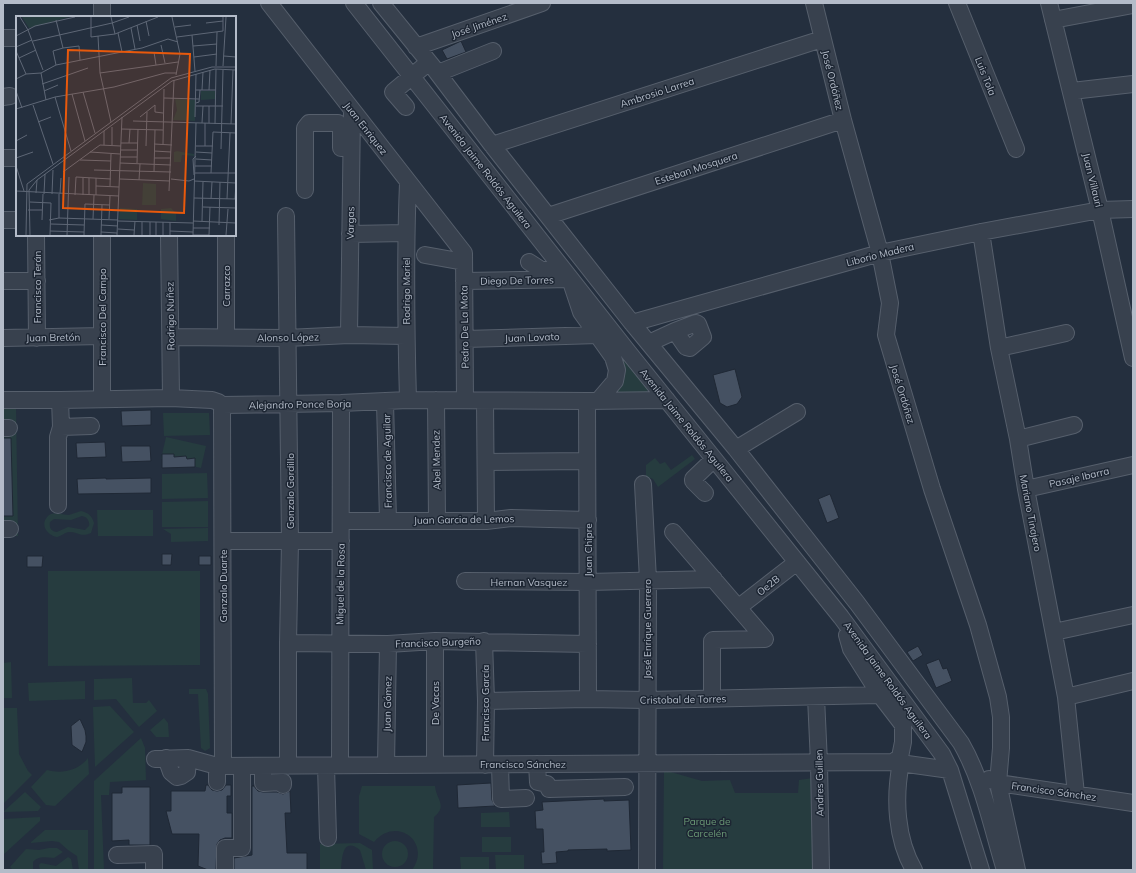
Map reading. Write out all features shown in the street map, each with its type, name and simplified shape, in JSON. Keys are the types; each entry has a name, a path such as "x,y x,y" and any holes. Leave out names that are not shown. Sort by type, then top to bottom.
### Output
{"street":[{"path":"102,3 102,16"},
{"name":"Juan Enriquez","path":"269,3 464,258"},
{"name":"Avenida Jaime Roldós Aguilera","path":"354,3 570,279 841,617 942,754 950,770 981,870"},
{"name":"Avenida Jaime Roldós Aguilera","path":"381,3 434,67 492,145 648,343 736,449 857,603 961,743 970,758 976,774 1005,870"},
{"name":"José Jiménez","path":"416,47 542,3"},
{"name":"José Ordóñez","path":"814,3 843,120 880,253 890,303 886,335 932,489 978,625 998,697 1001,717 1001,748 998,783 1017,870"},
{"name":"Luis Tola","path":"957,3 1016,149"},
{"name":"Juan Villauri","path":"1049,3 1072,90 1133,358"},
{"path":"1054,20 1133,5"},
{"path":"3,38 16,38"},
{"name":"Ambrosio Larrea","path":"492,145 822,39"},
{"path":"406,107 394,92 411,76 434,67 493,51"},
{"path":"1072,90 1133,84"},
{"name":"Vargas","path":"349,335 352,110"},
{"name":"Esteban Mosquera","path":"548,216 843,120"},
{"path":"305,190 305,128 309,124 338,123 340,127 342,215"},
{"path":"3,158 16,158"},
{"name":"Rodrigo Moriel","path":"408,183 406,233 406,336 408,400"},
{"name":"Liborio Madera","path":"632,322 880,253 981,232 1100,210 1133,209"},
{"name":"Gonzalo Gordillo","path":"286,216 290,542 288,766"},
{"path":"3,220 16,220"},
{"name":"Mariano Tinajero","path":"981,232 999,348 1018,439 1026,489 1066,697 1076,794"},
{"path":"350,234 406,233"},
{"name":"Francisco Terán","path":"36,236 37,338"},
{"name":"Francisco Del Campo","path":"102,236 102,399"},
{"name":"Rodrigo Nuñez","path":"169,236 171,398"},
{"name":"Carrazco","path":"226,236 226,337"},
{"path":"425,255 464,258"},
{"name":"Pedro De La Mota","path":"464,258 464,400"},
{"path":"529,262 544,271 560,266"},
{"path":"570,279 581,312 613,357 617,370 615,381 593,401"},
{"name":"Diego De Torres","path":"464,281 570,279"},
{"path":"3,281 37,281"},
{"path":"648,343 675,331"},
{"path":"999,348 1066,333"},
{"name":"Alonso López","path":"171,337 288,338 349,335 406,336"},
{"name":"Juan Lovato","path":"465,339 598,335"},
{"name":"Juan Bretón","path":"3,338 102,336"},
{"name":"Alejandro Ponce Borja","path":"3,400 171,398 212,400 222,405 385,402 408,400 667,400"},
{"path":"58,505 58,437 61,427 60,400"},
{"name":"Abel Mendez","path":"436,400 437,520"},
{"path":"485,401 486,521"},
{"name":"Juan Chipre","path":"588,699 587,461 593,401"},
{"name":"Francisco de Aguilar","path":"385,402 388,521"},
{"name":"Miguel de la Rosa","path":"328,838 340,644 341,403"},
{"name":"Gonzalo Duarte","path":"219,771 223,542 222,405"},
{"path":"736,449 797,412"},
{"path":"1018,439 1074,425"},
{"path":"61,427 91,426"},
{"path":"705,493 693,481 693,479 714,459"},
{"path":"486,462 587,461"},
{"name":"Pasaje Ibarra","path":"1026,489 1133,465"},
{"name":"José Enrique Guerrero","path":"643,484 648,580 647,870"},
{"name":"Juan Garcia de Lemos","path":"341,521 486,521 518,518 588,520"},
{"path":"673,532 765,639 712,641 712,698"},
{"path":"785,547 801,533"},
{"path":"223,542 341,541"},
{"name":"Oe2B","path":"739,607 797,562"},
{"name":"Hernan Vasquez","path":"465,581 588,582 714,578"},
{"path":"857,603 841,617 851,649 880,695 903,725 903,742 900,757 897,763 898,809 901,837 908,859 914,870"},
{"path":"1054,632 1133,616"},
{"name":"Francisco Burgeño","path":"288,644 388,644 435,641 588,644"},
{"name":"De Vacas","path":"435,641 435,765"},
{"name":"Francisco García","path":"484,641 486,701 492,765 501,798 526,798"},
{"name":"Juan Gómez","path":"386,765 388,644"},
{"path":"1066,697 1133,681"},
{"name":"Cristobal de Torres","path":"486,701 588,699 647,700 880,695"},
{"name":"Andres Guillen","path":"816,697 821,870"},
{"name":"Francisco Sánchez","path":"161,759 188,758 219,771 242,766 819,763 897,763 950,770"},
{"path":"538,764 538,782 547,784 549,789 625,787"},
{"path":"225,870 225,848 242,848 242,766"},
{"path":"263,766 263,783 283,782 283,785"},
{"name":"Francisco Sánchez","path":"976,774 998,783 1133,803"},
{"path":"117,855 154,854 154,870"}],"green space":[{"path":"593,314 648,388 647,392 611,393 619,383"},
{"path":"3,408 16,408 18,536 3,536"},
{"path":"163,413 209,413 210,435 164,436"},
{"path":"166,437 206,446 201,468 161,459"},
{"path":"692,455 695,459 658,487 653,479 646,476 646,465 655,458 660,464 665,462 671,470"},
{"path":"207,473 208,498 162,499 162,474"},
{"path":"208,501 208,527 162,527 162,502"},
{"path":"97,510 153,510 153,536 98,536"},
{"path":"81,511 90,515 92,518 94,523 91,533 82,535 75,532 69,532 57,537 51,535 46,530 44,523 48,516 55,513 69,515","holes":["82,516 89,522 89,526 85,530 68,527 57,532 50,528 50,522 54,519 71,520"]},
{"path":"208,528 208,541 171,542 171,534 163,529"},
{"path":"48,571 200,571 200,665 48,666"},
{"path":"11,662 12,698 3,698 3,663"},
{"path":"132,678 133,703 146,703 149,700 157,711 139,727 116,699 94,700 94,679"},
{"path":"85,681 85,699 29,701 28,683"},
{"path":"189,689 206,689 208,694 210,748 205,751 201,748 198,694 189,694"},
{"path":"110,706 134,732 95,767 93,707"},
{"path":"3,708 17,708 19,754 28,771 32,775 3,804"},
{"path":"164,718 168,723 169,737 156,737 150,730"},
{"path":"141,738 145,748 146,780 110,782 109,795 101,795 104,870 94,870 94,781"},
{"path":"88,758 89,774 55,806 46,805 31,787 47,770 58,772 75,769"},
{"name":"Parque de Carcelén","path":"664,770 702,781 730,780 735,793 798,793 799,780 813,778 812,870 663,870"},
{"path":"362,786 435,786 441,806 438,813 434,817 433,870 412,870 417,860 418,850 415,842 409,836 401,832 392,831 383,834 374,842 359,834 359,796"},
{"path":"25,792 41,807 38,811 3,812"},
{"path":"509,812 510,827 481,827 481,813"},
{"path":"40,817 40,821 3,855 3,819"},
{"path":"45,830 88,830 88,870 79,870 77,856 59,842 52,841 30,843"},
{"path":"482,837 511,837 511,852 482,852"},
{"path":"395,841 404,845 408,854 404,863 395,867 386,863 382,854 386,845"},
{"path":"360,843 372,850 373,870 366,870 360,850 354,846 350,846 346,847 344,851 341,870 320,870 320,844"},
{"path":"57,848 63,852 54,858 38,858 33,862 33,870 13,870 10,867 26,849 39,850"},
{"path":"495,855 524,855 524,870 496,870"},
{"path":"68,857 71,859 73,870 40,870 39,865 41,863 56,866"},
{"path":"460,857 489,857 489,870 461,870"}],"building":[{"path":"461,41 466,52 447,59 442,50"},
{"path":"735,369 742,397 737,404 727,407 720,403 713,375"},
{"path":"151,410 151,425 122,426 121,411"},
{"path":"3,438 11,438 13,516 3,516"},
{"path":"105,442 106,457 77,458 76,443"},
{"path":"121,446 150,446 151,461 122,462"},
{"path":"162,454 174,454 174,457 186,456 187,459 195,458 195,467 162,468"},
{"path":"151,478 151,493 78,494 77,479"},
{"path":"830,494 839,518 827,523 818,499"},
{"path":"162,554 172,554 171,565 162,565"},
{"path":"27,556 43,556 42,567 27,567"},
{"path":"199,556 211,556 211,565 199,565"},
{"path":"918,646 923,655 913,661 907,652"},
{"path":"939,659 943,669 947,668 952,681 936,688 926,664"},
{"path":"80,719 86,736 86,742 82,752 72,745 71,726"},
{"path":"491,783 492,800 495,806 458,808 457,785"},
{"path":"206,785 208,785 212,790 217,791 222,790 226,785 231,785 231,796 227,796 227,813 232,813 232,838 220,840 217,844 216,870 208,870 198,866 199,834 172,834 166,811 171,811 171,791 205,791"},
{"path":"252,786 254,786 258,791 263,792 277,792 283,794 290,791 291,813 285,813 287,853 307,853 307,870 234,870 234,858 252,855"},
{"path":"122,787 150,787 150,845 129,845 129,840 112,841 112,793 122,793"},
{"path":"604,799 604,801 629,800 631,850 568,850 556,852 557,863 542,864 541,852 544,852 543,829 536,829 535,811 543,810 542,802"}]}
